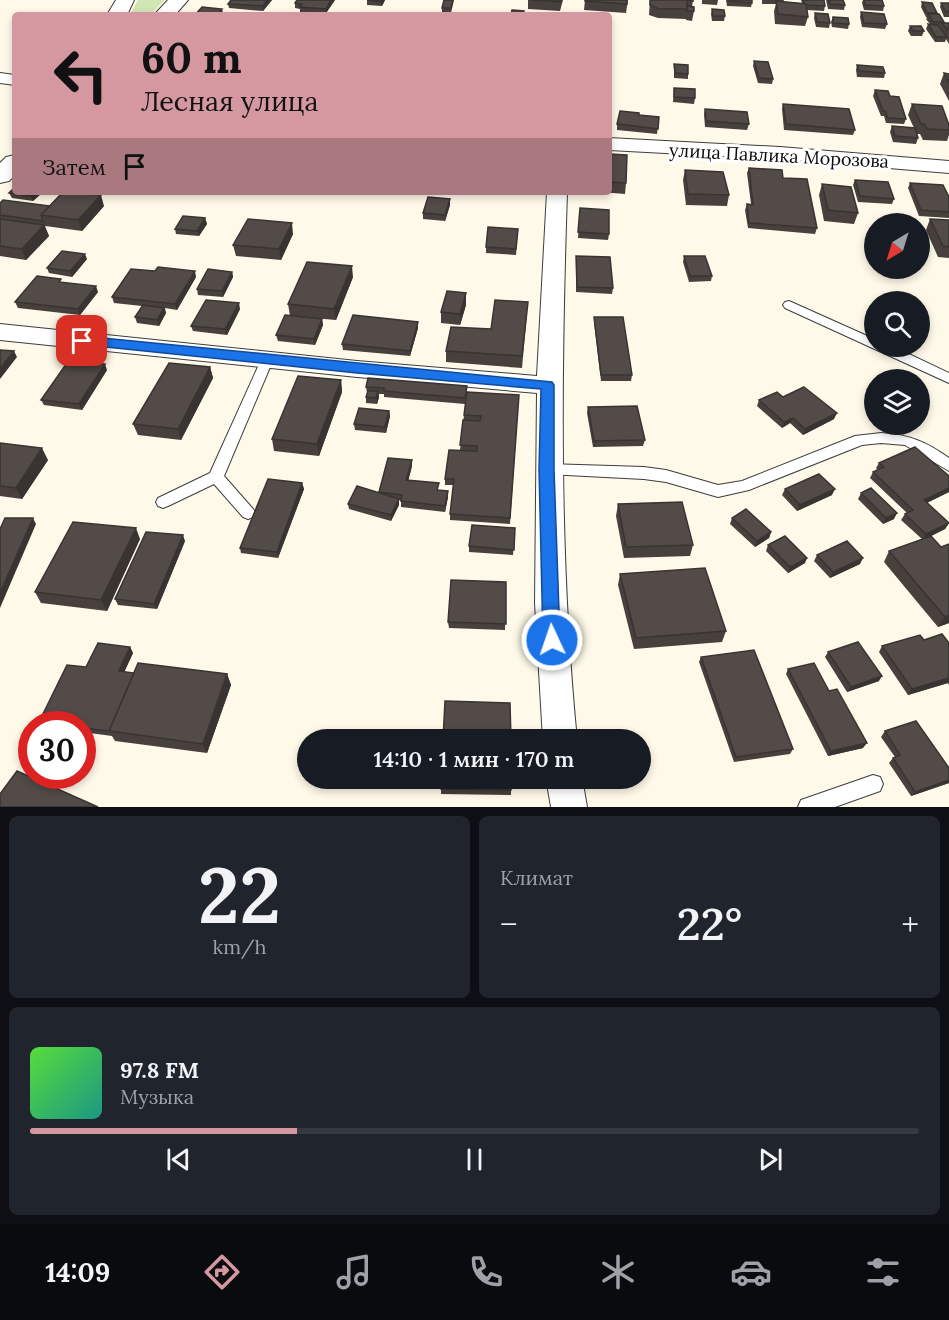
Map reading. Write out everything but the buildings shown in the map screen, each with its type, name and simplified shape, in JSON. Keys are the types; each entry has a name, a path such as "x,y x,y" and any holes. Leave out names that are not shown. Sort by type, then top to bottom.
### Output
{"street":[{"path":"167,12 179,0"},
{"name":"улица Павлика Морозова","path":"612,144 780,153 949,167"},
{"path":"0,155 12,145"},
{"path":"0,176 12,165"},
{"path":"556,195 547,469 550,618 559,729"},
{"path":"0,332 267,360 548,385"},
{"path":"566,789 569,807"}],"lane":[{"path":"789,305 864,339"},
{"path":"904,357 949,378"},
{"path":"163,502 216,477 267,360"},
{"path":"547,469 644,473 666,476 718,491 744,486 860,440 881,438 907,440 929,451 949,466"},
{"path":"216,477 248,513"},
{"path":"808,807 873,784"}],"green space":[{"path":"138,0 165,0 153,12 132,12"}],"route":[{"path":"82,341 357,369 548,385 547,469 552,640"}]}
